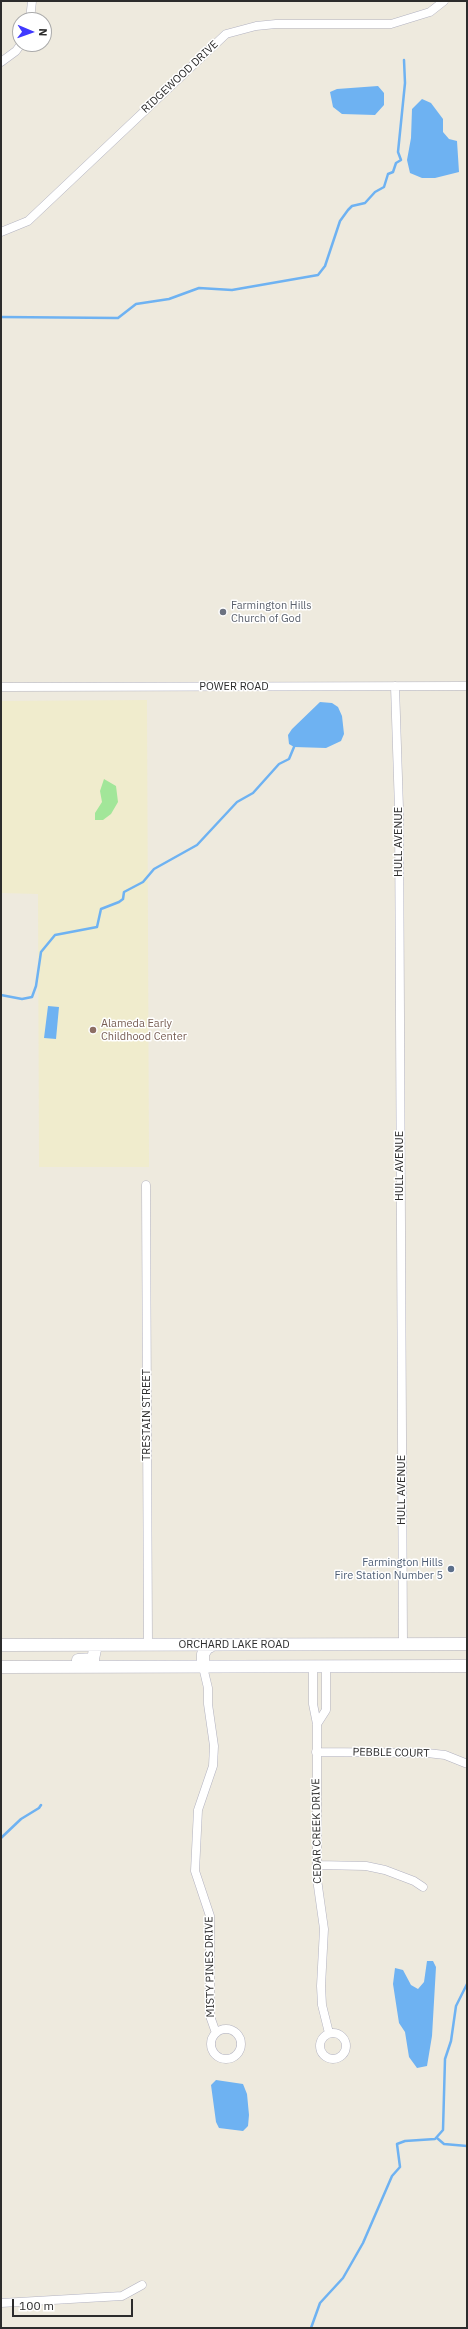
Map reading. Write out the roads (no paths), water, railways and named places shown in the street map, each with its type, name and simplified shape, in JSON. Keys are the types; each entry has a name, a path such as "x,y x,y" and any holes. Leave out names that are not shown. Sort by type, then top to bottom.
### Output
{"main road":[{"name":"ORCHARD LAKE ROAD","path":"1,1646 462,1644"},
{"path":"462,1644 462,1666"},
{"path":"203,1667 203,1654 207,1648 213,1645"},
{"path":"309,1667 336,1659 400,1660 407,1657 403,1645"},
{"path":"1,1666 25,1660 89,1660 96,1656 96,1646"},
{"name":"ORCHARD LAKE ROAD","path":"1,1666 462,1666"}],"street":[{"path":"31,12 32,1"},
{"name":"RIDGEWOOD DRIVE","path":"1,232 28,221 226,34 256,26 276,24 391,24 430,12 444,1"},
{"path":"1,62 16,52"},
{"name":"HULL AVENUE","path":"394,686 399,809 403,1645"},
{"name":"POWER ROAD","path":"1,687 467,686"},
{"name":"TRESTAIN STREET","path":"146,1185 148,1645"},
{"name":"CEDAR CREEK DRIVE","path":"317,1724 326,1710 326,1666"},
{"name":"MISTY PINES DRIVE","path":"203,1667 208,1688 208,1704 214,1746 214,1766 198,1810 195,1871 210,1916 210,2016 216,2033"},
{"name":"CEDAR CREEK DRIVE","path":"309,1667 317,1724 317,1865 324,1929 322,2005 329,2033"},
{"name":"PEBBLE COURT","path":"316,1752 427,1753 445,1755 465,1763"},
{"path":"317,1865 366,1866 385,1870 414,1881 423,1887"},
{"path":"1,2303 122,2296 142,2285"}],"water":[{"path":"378,86 384,93 384,105 375,115 342,114 333,107 330,92 337,89"},
{"path":"422,99 431,103 443,119 443,132 449,139 457,141 459,172 435,178 422,178 410,173 407,160 411,138 412,109"},
{"path":"320,702 332,703 338,707 342,716 344,734 341,741 326,748 294,747 289,744 288,735 292,729"},
{"path":"48,1006 59,1007 56,1039 44,1038"},
{"path":"427,1961 433,1961 436,1967 432,2036 427,2066 417,2068 409,2057 405,2032 399,2023 393,1984 395,1968 403,1970 411,1985 418,1989 424,1982"},
{"path":"216,2080 243,2084 247,2094 249,2115 248,2126 243,2131 219,2128 216,2122 211,2085"}],"waterway":[{"path":"1,317 118,318 136,304 169,299 199,288 232,290 318,275 325,266 340,221 352,206 365,203 375,192 384,187 388,174 393,172 396,163 401,160 398,152 405,83 404,60"},
{"path":"1,995 22,999 32,997 36,986 41,952 55,935 97,927 101,909 119,902 123,899 124,892 143,882 154,869 197,845 237,802 253,793 279,764 289,759 294,747"},
{"path":"1,1838 21,1819 39,1808 41,1805"},
{"path":"311,2328 320,2303 343,2278 363,2243 392,2176 400,2167 397,2144 405,2141 435,2139 443,2130 445,2059 451,2041 456,2006 467,1984"},
{"path":"437,2138 444,2144 467,2146"}],"place":[{"name":"Farmington Hills Church of God","path":"223,612"},
{"name":"Alameda Early Childhood Center","path":"93,1030"},
{"name":"Farmington Hills Fire Station Number 5","path":"451,1569"}]}
